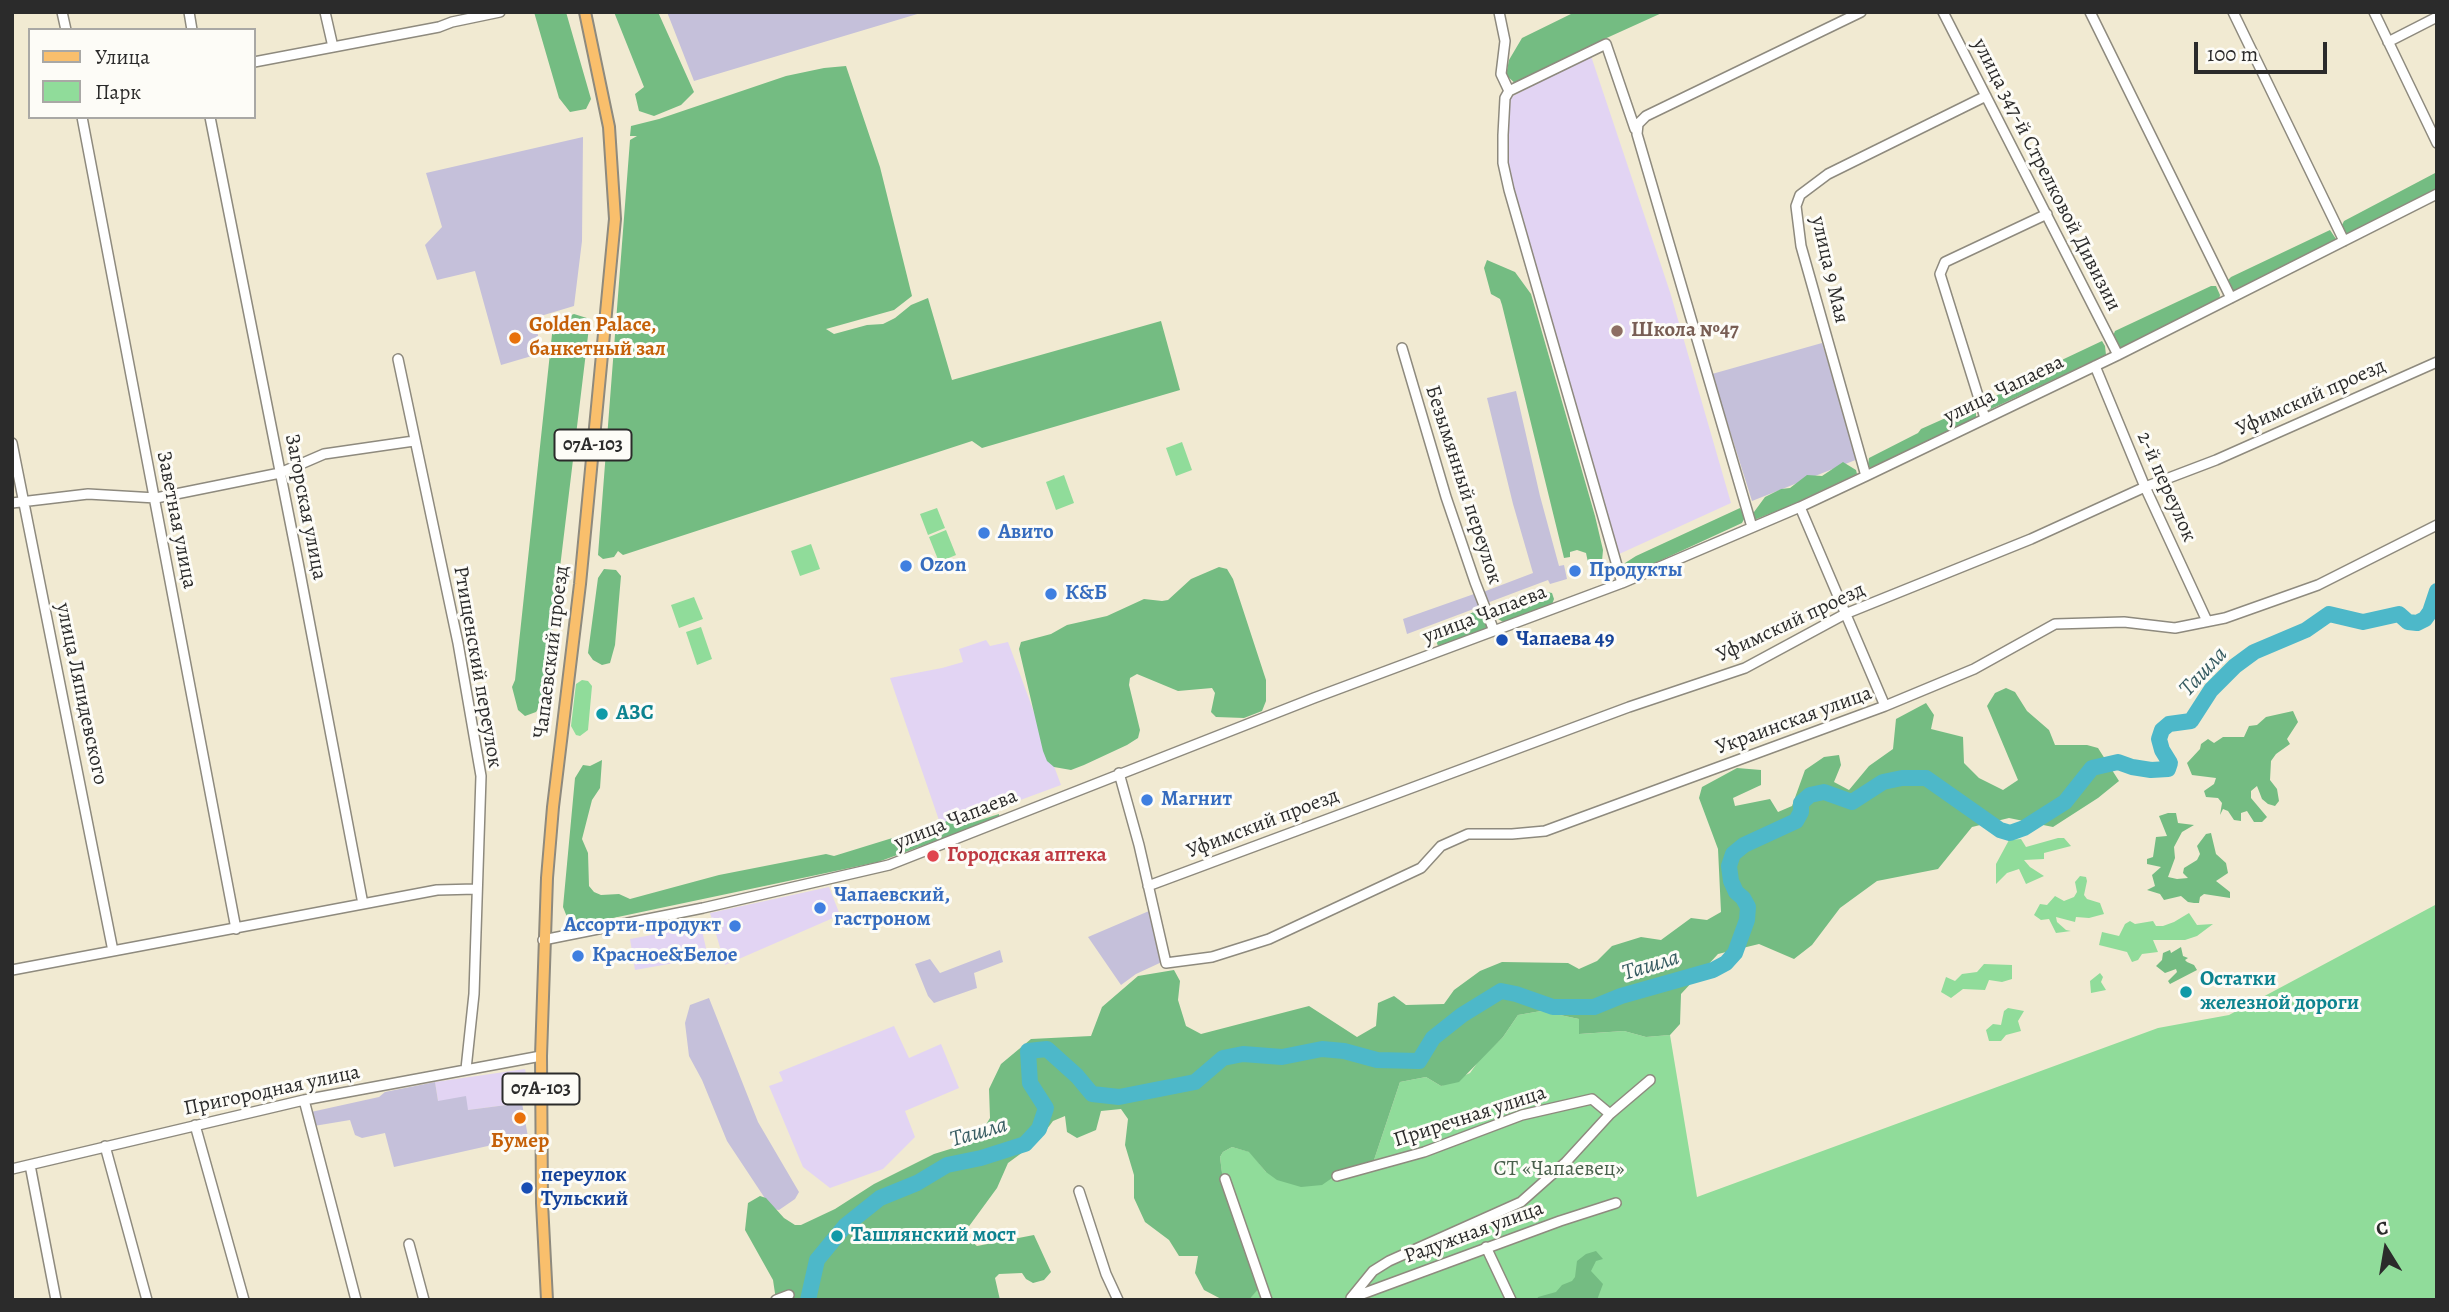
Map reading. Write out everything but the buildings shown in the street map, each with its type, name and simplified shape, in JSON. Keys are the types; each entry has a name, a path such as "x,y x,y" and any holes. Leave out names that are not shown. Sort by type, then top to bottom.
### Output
{"main road":[{"name":"Чапаевский проезд","path":"547,1300 542,1203 543,940 553,807 580,584 615,219 610,128 585,12"}],"street":[{"path":"325,12 333,47"},
{"path":"447,12 452,22"},
{"path":"256,62 439,27 500,12"},
{"path":"1499,12 1505,41 1501,74 1509,90"},
{"path":"1637,134 1638,124 1646,116 1861,12"},
{"name":"улица 347-й Стрелковой Дивизии","path":"1943,12 2118,355"},
{"path":"2090,12 2231,298"},
{"path":"2233,12 2344,241"},
{"path":"2374,12 2437,143"},
{"path":"2388,42 2437,17"},
{"path":"1622,583 1503,163 1505,98 1509,90 1606,44 1637,134 1752,527"},
{"name":"улица 9 Мая","path":"1866,476 1801,246 1796,206 1800,195 1828,174 1986,96"},
{"name":"Заветная улица","path":"82,119 236,929"},
{"name":"Загорская улица","path":"210,119 363,904"},
{"name":"улица Чапаева","path":"543,940 703,908 889,865 1119,773 1622,583 1866,476 2118,355 2437,194"},
{"path":"1985,418 1940,274 1945,262 2047,214"},
{"name":"Безымянный переулок","path":"1402,348 1446,497 1494,631"},
{"name":"Ртищенский переулок","path":"398,359 458,643 481,776 474,994 466,1069"},
{"name":"Уфимский проезд","path":"1148,886 1629,706 1745,668 1845,614 2031,539 2145,487 2216,460 2437,362"},
{"name":"2-й переулок","path":"2095,366 2145,487 2207,621"},
{"path":"12,503 88,494 156,498 280,472 324,454 414,441"},
{"name":"улица Ляпидевского","path":"12,443 113,951"},
{"path":"1800,507 1845,614 1867,658 1885,706"},
{"name":"Украинская улица","path":"1148,886 1166,963 1212,957 1269,939 1421,868 1441,846 1468,834 1545,831 1885,706 1974,669 2055,624 2124,622 2175,628 2225,618 2318,585 2437,525"},
{"path":"1119,773 1148,886"},
{"path":"12,970 437,890 476,889"},
{"name":"Пригородная улица","path":"12,1169 303,1100 541,1056"},
{"path":"1349,1299 1373,1271 1389,1261 1521,1202 1566,1162 1610,1114 1650,1080"},
{"name":"Приречная улица","path":"1337,1176 1424,1152 1522,1115 1592,1099 1610,1114"},
{"path":"303,1100 356,1300"},
{"path":"195,1125 244,1300"},
{"path":"105,1146 147,1300"},
{"path":"30,1165 56,1300"},
{"path":"1225,1179 1267,1300"},
{"path":"1079,1191 1106,1274 1118,1300"},
{"name":"Радужная улица","path":"1349,1299 1486,1247 1616,1203"},
{"path":"409,1244 424,1300"},
{"path":"1486,1247 1511,1300"},
{"path":"776,1300 789,1295"}],"shaded area":[{"path":"667,12 924,12 694,81"},
{"name":"Школа №47","path":"1591,56 1670,292 1731,503 1617,555 1525,237 1506,161 1509,98"},
{"path":"583,137 582,241 574,306 534,318 542,353 501,365 475,271 437,280 425,245 442,227 426,173"},
{"path":"1822,343 1858,459 1752,501 1712,374"},
{"path":"1516,391 1540,496 1559,566 1564,565 1567,579 1550,584 1548,580 1487,603 1483,592 1533,573 1487,398"},
{"path":"1474,594 1479,607 1407,634 1403,619"},
{"path":"986,640 990,646 1008,642 1061,785 942,829 890,678 963,662 959,649"},
{"path":"829,887 840,915 725,965 710,913"},
{"path":"1149,911 1164,961 1136,974 1121,985 1088,937"},
{"path":"701,926 708,957 635,970 630,939"},
{"path":"1000,950 1003,962 974,973 977,988 934,1003 928,996 915,964 930,959 940,973"},
{"path":"709,998 758,1122 799,1192 795,1199 779,1210 772,1209 727,1141 689,1056 685,1023 690,1005"},
{"path":"894,1026 909,1058 941,1044 959,1088 905,1111 915,1137 883,1169 830,1188 803,1167 769,1086 783,1081 779,1072"},
{"path":"525,1069 529,1091 522,1103 468,1110 438,1101 435,1082"},
{"path":"435,1082 438,1101 466,1096 468,1110 522,1103 528,1137 394,1167 385,1133 362,1138 355,1135 350,1120 314,1126 311,1112"}],"green space":[{"path":"534,12 566,12 591,99 586,109 570,112 559,98"},
{"path":"614,12 658,12 694,92 681,105 654,116 639,111 635,94 644,87"},
{"path":"1575,12 1664,12 1600,41 1593,49 1518,86 1506,75 1509,60 1522,38"},
{"path":"846,66 880,167 912,296 894,310 826,329 834,334 867,325 883,324 911,305 928,298 952,380 1161,321 1180,390 982,448 972,441 623,555 618,551 614,557 603,559 598,555 630,140 637,136 630,136 631,126 786,76"},
{"path":"2437,172 2437,189 2351,234 2346,233 2342,225 2344,221"},
{"path":"2330,230 2336,239 2334,242 2233,291 2228,280 2231,277"},
{"path":"1487,260 1515,272 1531,294 1595,516 1603,550 1599,565 1589,567 1586,553 1577,550 1570,552 1570,557 1564,558 1502,305 1500,299 1491,294 1484,268"},
{"path":"2216,286 2219,300 2124,347 2119,347 2113,336 2115,331"},
{"path":"574,314 590,319 544,700 536,712 525,716 518,710 512,687 515,680 553,325"},
{"path":"2102,341 2106,355 1989,410 1983,396 1989,399 2045,373 2049,366"},
{"path":"1968,408 1976,408 1976,418 1870,468 1868,465 1869,458 1921,429"},
{"path":"1182,442 1192,470 1176,476 1166,448"},
{"path":"1843,462 1856,470 1857,474 1754,520 1754,512 1765,497 1781,489 1790,488 1807,475 1822,476"},
{"path":"1064,475 1074,503 1056,510 1046,482"},
{"path":"937,508 945,528 928,535 920,514"},
{"path":"1740,508 1745,517 1742,523 1631,574 1624,569 1625,563 1636,556"},
{"path":"946,530 956,555 939,562 929,537"},
{"path":"811,544 820,569 800,576 791,551"},
{"path":"1219,567 1227,569 1233,579 1266,680 1266,701 1262,711 1244,718 1216,717 1211,712 1215,693 1212,688 1178,691 1137,674 1130,678 1129,685 1140,730 1138,738 1071,770 1054,767 1047,761 1043,751 1019,649 1021,642 1051,634 1067,625 1107,616 1144,599 1168,600 1191,579"},
{"path":"604,569 616,570 621,576 615,645 610,663 602,665 588,653 598,578"},
{"path":"1538,590 1552,593 1554,599 1551,607 1505,623 1498,619 1494,609 1496,604"},
{"path":"694,597 703,619 679,628 671,605"},
{"path":"1485,607 1493,627 1438,646 1433,632"},
{"path":"701,627 712,659 697,665 686,632"},
{"path":"582,680 588,681 592,686 588,730 580,736 576,735 571,726 576,684"},
{"path":"2006,688 2015,692 2027,711 2049,730 2055,745 2087,745 2098,748 2119,781 2053,827 2009,818 1972,827 1938,869 1877,881 1840,908 1812,945 1794,959 1759,944 1718,954 1681,994 1680,1024 1670,1035 1646,1037 1624,1031 1579,1034 1579,1019 1541,1011 1518,1015 1503,1037 1459,1082 1441,1086 1426,1077 1400,1082 1373,1163 1335,1176 1322,1185 1301,1187 1277,1180 1266,1172 1249,1152 1232,1147 1223,1152 1220,1157 1224,1189 1259,1288 1249,1300 1223,1300 1204,1290 1195,1273 1198,1256 1179,1256 1169,1240 1145,1222 1134,1198 1134,1175 1125,1145 1128,1119 1121,1109 1101,1111 1096,1130 1077,1138 1067,1132 1065,1116 1053,1121 1038,1141 1008,1163 997,1188 967,1229 971,1241 977,1246 1034,1235 1051,1272 1044,1280 1033,1283 1022,1273 999,1274 995,1278 1000,1300 776,1300 773,1280 745,1230 748,1203 760,1196 766,1198 784,1218 795,1225 801,1225 934,1154 976,1141 990,1118 989,1089 1001,1064 1031,1039 1091,1036 1102,1007 1138,976 1174,970 1180,981 1178,1000 1186,1026 1201,1034 1309,1006 1357,1037 1376,1026 1378,1003 1394,996 1406,1005 1444,1004 1454,990 1480,971 1502,962 1568,963 1579,969 1597,961 1612,946 1641,937 1661,940 1691,918 1707,920 1721,912 1718,849 1699,798 1702,787 1737,768 1761,770 1761,785 1733,798 1735,806 1770,799 1778,812 1792,806 1805,770 1824,757 1839,755 1841,765 1834,782 1849,790 1869,766 1893,749 1896,719 1926,703 1934,715 1931,729 1963,737 1964,763 1979,778 2003,790 2018,780 1987,706 1995,693"},
{"path":"2293,711 2298,722 2287,739 2290,744 2271,761 2270,780 2277,789 2279,801 2275,806 2268,804 2262,799 2257,786 2251,791 2251,798 2267,817 2262,822 2254,822 2247,811 2241,813 2241,821 2234,820 2228,811 2223,809 2220,815 2222,803 2218,798 2206,797 2204,791 2214,784 2216,778 2192,775 2187,763 2208,739 2214,743 2223,737 2244,737 2249,726 2257,725 2266,717"},
{"path":"602,760 600,788 592,800 582,839 588,853 589,886 601,895 619,894 630,899 719,875 826,854 834,856 967,815 974,822 999,814 999,818 878,862 580,925 567,917 563,907 575,778 583,765 590,766"},
{"path":"2176,813 2178,823 2194,825 2182,832 2174,847 2175,858 2168,877 2188,878 2183,873 2184,868 2197,860 2200,854 2197,846 2206,834 2211,833 2216,854 2226,863 2228,873 2216,881 2230,892 2230,898 2204,894 2199,903 2194,903 2181,896 2164,900 2160,894 2147,890 2155,886 2152,875 2161,867 2147,864 2147,859 2153,857 2156,837 2167,836 2159,816"},
{"path":"2064,838 2071,846 2044,853 2044,859 2024,860 2044,876 2026,884 2019,869 2007,873 1996,884 1996,864 2009,840 2021,839 2026,847"},
{"path":"2080,876 2086,877 2087,881 2084,895 2087,899 2100,903 2104,914 2089,918 2076,917 2075,922 2056,917 2057,922 2071,931 2056,933 2049,919 2041,920 2034,915 2040,904 2047,905 2055,896 2064,901 2074,897 2077,892 2075,882"},
{"name":"СТ «Чапаевец»","path":"2437,904 2437,1300 1249,1300 1259,1287 1224,1189 1220,1157 1223,1152 1232,1147 1250,1152 1266,1172 1335,1176 1373,1163 1400,1082 1426,1077 1441,1086 1470,1073 1503,1037 1518,1015 1541,1011 1579,1019 1580,1034 1624,1031 1646,1037 1670,1035 1697,1197 2158,1028 2229,1015"},
{"path":"2189,913 2197,925 2213,924 2197,936 2185,940 2153,940 2158,952 2142,954 2138,960 2132,962 2127,952 2099,945 2102,932 2119,936 2125,924 2130,921 2135,924 2153,921 2156,926 2163,926"},
{"path":"2181,947 2183,956 2188,958 2185,960 2197,970 2170,984 2168,981 2177,972 2176,969 2165,973 2156,966 2162,960 2163,953 2170,950 2171,953"},
{"path":"1984,964 2012,965 2012,979 2002,982 1989,980 1985,990 1963,989 1951,998 1941,992 1946,977 1955,981 1962,974 1977,972"},
{"path":"2100,973 2106,990 2091,993 2090,981"},
{"path":"2008,1008 2024,1011 2018,1021 2021,1031 2006,1035 2001,1041 1989,1041 1986,1030 1993,1024 2001,1025 2004,1011"},
{"path":"1596,1251 1603,1259 1596,1261 1591,1271 1603,1284 1597,1300 1537,1300 1538,1297 1556,1292 1562,1285 1572,1281 1577,1261"}],"waterway":[{"name":"Ташла","path":"808,1300 817,1260 845,1226 880,1198 917,1183 947,1165 1025,1144 1039,1129 1046,1108 1030,1083 1028,1051 1047,1049 1077,1076 1092,1094 1119,1097 1195,1082 1223,1058 1243,1054 1282,1057 1322,1049 1344,1051 1377,1060 1419,1061 1433,1038 1462,1015 1501,991 1553,1007 1594,1007 1621,996 1713,970 1726,963 1735,953 1747,920 1748,907 1731,881 1729,866 1733,854 1744,845 1796,821 1801,812 1801,803 1810,795 1824,792 1852,802 1883,782 1902,778 1926,778 2000,830 2010,833 2024,828 2065,802 2092,768 2118,762 2151,770 2168,769 2170,763 2159,739 2162,730 2169,724 2191,721 2211,690 2254,652 2306,630 2329,614 2363,622 2399,614 2408,622 2417,623 2425,619 2430,612 2437,591"}],"place":[{"name":"Школа №47","path":"1617,331"},
{"name":"Golden Palace, банкетный зал","path":"515,338"},
{"name":"Авито","path":"984,533"},
{"name":"Ozon","path":"906,566"},
{"name":"Продукты","path":"1575,571"},
{"name":"К&Б","path":"1051,594"},
{"name":"Чапаева 49","path":"1502,640"},
{"name":"АЗС","path":"602,714"},
{"name":"Магнит","path":"1147,800"},
{"name":"Городская аптека","path":"933,856"},
{"name":"Чапаевский, гастроном","path":"820,908"},
{"name":"Ассорти-продукт","path":"735,926"},
{"name":"Красное&Белое","path":"578,956"},
{"name":"Остатки железной дороги","path":"2186,992"},
{"name":"Бумер","path":"520,1118"},
{"name":"переулок Тульский","path":"527,1188"},
{"name":"Ташлянский мост","path":"837,1236"}]}
